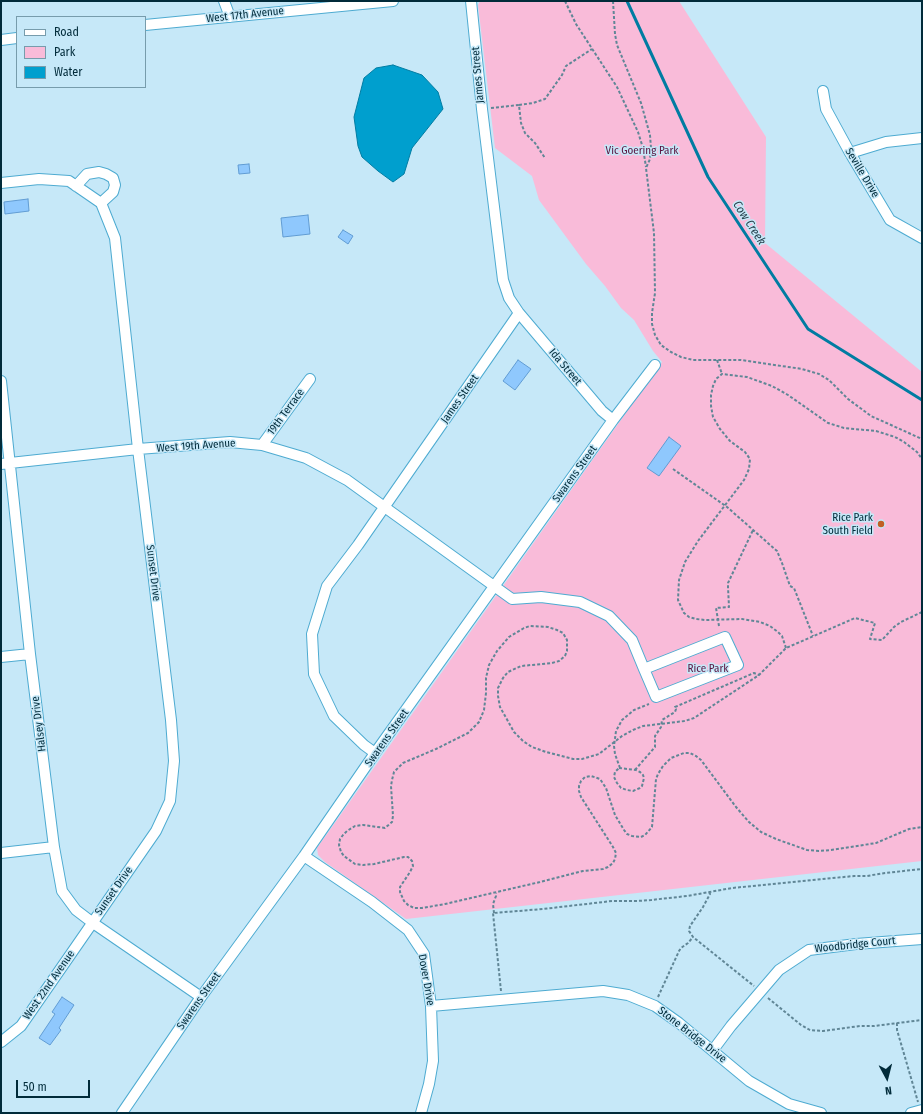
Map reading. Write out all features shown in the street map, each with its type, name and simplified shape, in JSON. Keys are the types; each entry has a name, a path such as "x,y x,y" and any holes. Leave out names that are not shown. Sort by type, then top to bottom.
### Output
{"street":[{"path":"224,1 230,16"},
{"name":"West 17th Avenue","path":"146,25 393,1"},
{"name":"James Street","path":"375,753 364,745 334,716 314,674 312,634 327,586 385,507 519,312 509,298 503,280 482,109 471,1"},
{"path":"1,40 16,38"},
{"name":"Seville Drive","path":"823,91 826,109 890,220 922,238"},
{"path":"850,153 886,142 922,138"},
{"path":"1,183 39,179 69,181 76,186 101,203 113,192 115,185 113,178 99,172 87,174 76,186"},
{"name":"Sunset Drive","path":"92,923 156,831 170,801 174,761 171,720 138,450 115,238 101,203"},
{"name":"Ida Street","path":"519,312 602,410 613,420"},
{"name":"Swarens Street","path":"122,1113 201,996 304,856 375,753 613,420 655,365"},
{"name":"19th Terrace","path":"262,445 310,379"},
{"name":"Halsey Drive","path":"1,381 5,464 54,847 62,891 76,910 92,923 201,996"},
{"name":"West 19th Avenue","path":"5,464 230,442 262,445 306,458 347,480 512,599 541,597 580,602 609,616 632,640 644,669 656,697 738,665 725,637 644,669"},
{"path":"1,657 30,654"},
{"path":"1,853 54,847"},
{"name":"Dover Drive","path":"304,856 372,902 408,930 424,954 431,1006 433,1061 429,1084 421,1113"},
{"name":"West 22nd Avenue","path":"1,1042 21,1026 92,923"},
{"name":"Woodbridge Court","path":"713,1050 731,1026 779,970 809,950 856,944 922,939"},
{"name":"Stone Bridge Drive","path":"431,1006 603,991 628,995 654,1006 679,1023 749,1081 789,1104 821,1113"},
{"path":"911,1113 920,1107"}],"path":[{"path":"565,1 576,24 617,87 638,132 643,148 654,233 655,294 652,324 655,335 661,345 681,357 693,360 741,360 782,365 819,374 829,380 848,399 871,416 922,439"},
{"path":"613,1 617,45 640,104 650,135 650,159 646,168"},
{"path":"482,109 533,103 545,99 562,75 566,66 592,49"},
{"path":"519,105 521,123 525,133 535,143 545,158"},
{"path":"717,360 722,374"},
{"path":"786,648 782,636 765,624 742,619 696,619 689,617 684,613 678,600 678,584 685,562 709,526 744,480 749,469 750,459 745,452 730,441 720,429 713,417 710,395 716,378 722,374 747,377 772,386 788,395 828,423 844,428 876,431 895,437 917,452 922,459"},
{"path":"673,469 725,506 777,551 790,586 794,588 814,636"},
{"path":"720,626 716,608 729,607 728,584 753,530"},
{"path":"922,612 898,624 888,632 882,640 870,639 875,624 855,618 786,648 759,675 694,718 686,722 643,726 622,736 599,754 582,759 573,759 532,747 514,732 506,720 499,702 498,688 508,672 521,666 559,661 565,656 568,646 566,636 557,630 540,626 530,626 524,628 509,637 489,665 486,678 484,710 479,722 468,733 403,763 394,772 391,786 392,822 385,828 363,825 355,826 347,831 340,839 339,845 344,856 355,864 374,864 408,857 412,861 413,866 400,887 400,892 404,901 411,907 428,907 583,871 603,869 613,863 616,853 581,797 579,792 581,781 585,777 591,776 600,779 606,788 615,815 624,830 627,834 641,837 645,835 652,827 656,779 658,774 663,766 672,758 684,753 690,753 701,760 736,807 749,822 761,832 808,850 831,850 876,843 909,829 922,827"},
{"path":"635,770 655,747 656,736 661,727 663,718 676,711 675,707 754,673 759,675"},
{"path":"620,768 615,754 614,742 616,731 622,720 628,714 634,710 649,705 646,698"},
{"path":"620,768 635,770 643,775 644,782 640,788 630,791 621,788 614,778 615,772 620,768"},
{"path":"501,992 492,913 548,909 612,901 651,900 687,896 732,888 867,876 922,869"},
{"path":"495,913 493,904 496,892"},
{"path":"709,892 710,894 690,926 689,931 693,937 755,987"},
{"path":"657,999 679,951 693,937"},
{"path":"766,996 801,1025 810,1030 824,1031 922,1020"},
{"path":"897,1023 897,1030 920,1107"}],"green space":[{"name":"Rice Park","path":"480,1 679,1 766,137 765,243 922,372 922,861 406,919 325,862 318,855 317,848 662,362 653,351 634,320 621,308 586,264 539,200 532,176 495,148 478,5"}],"water":[{"path":"393,65 422,75 438,92 443,109 412,148 404,174 393,182 362,157 358,146 354,117 364,78 376,68"}],"building":[{"path":"249,164 250,173 239,174 238,165"},
{"path":"28,199 29,211 5,214 4,202"},
{"path":"308,215 310,234 283,237 281,218"},
{"path":"343,230 353,236 348,244 338,237"},
{"path":"518,360 531,369 515,390 503,381"},
{"path":"669,437 681,446 659,476 647,468"},
{"path":"62,997 74,1005 59,1028 61,1030 50,1045 39,1038 55,1014 52,1012"}],"waterway":[{"name":"Cow Creek","path":"627,1 708,177 808,329 922,400"}],"place":[{"name":"Rice Park South Field","path":"881,524"}],"park label":[{"name":"Vic Goering Park","path":"642,151"}]}
